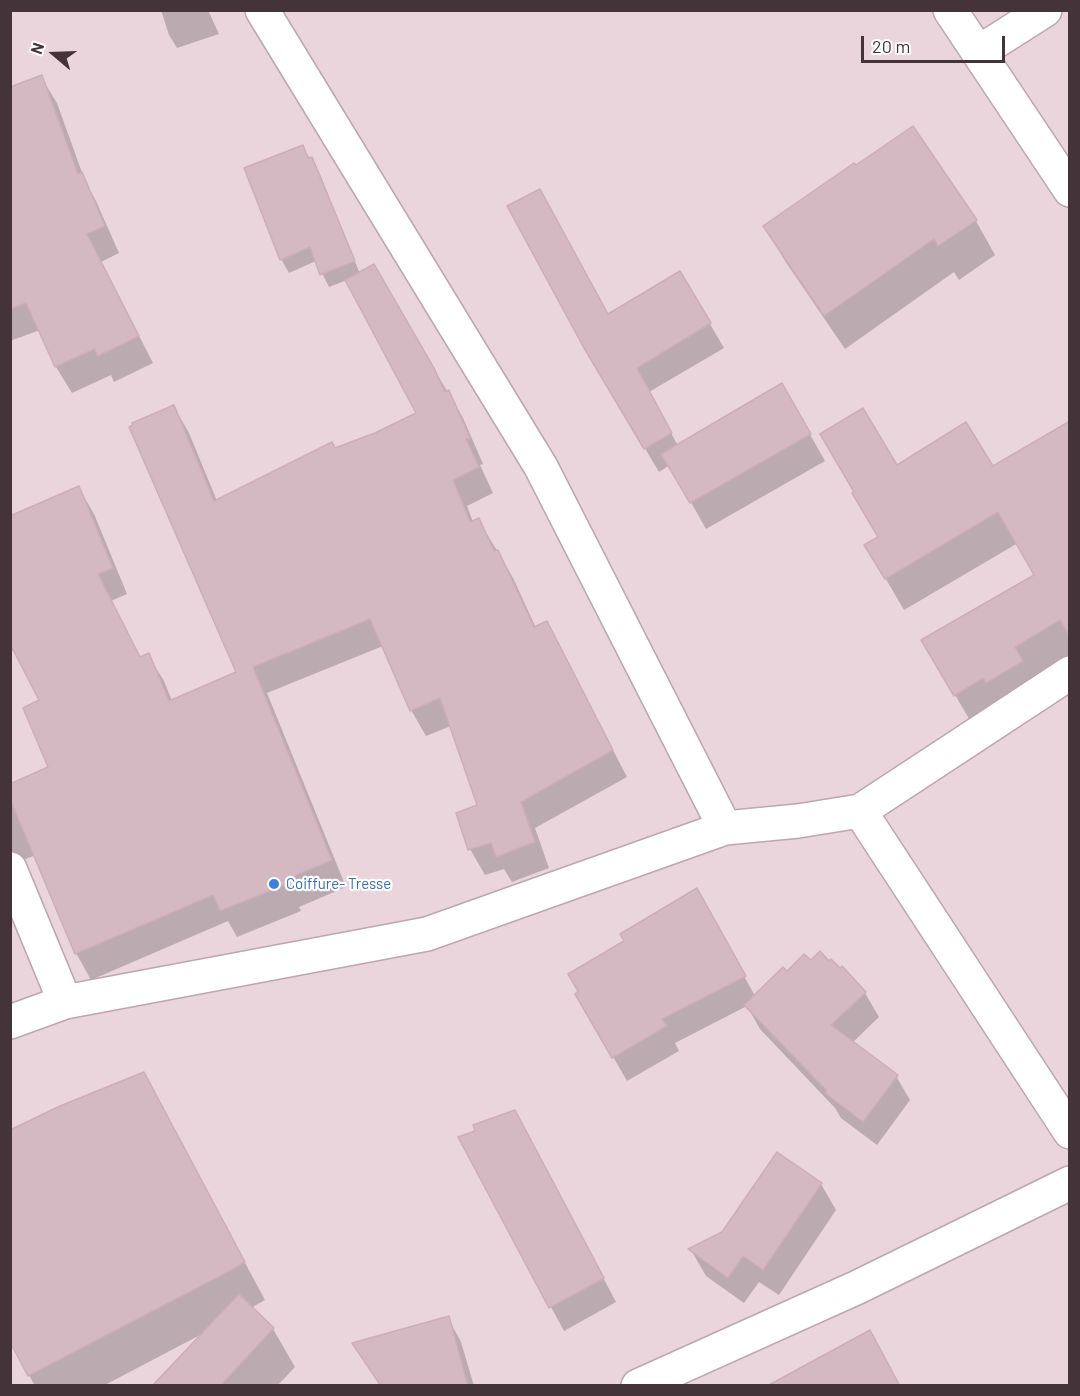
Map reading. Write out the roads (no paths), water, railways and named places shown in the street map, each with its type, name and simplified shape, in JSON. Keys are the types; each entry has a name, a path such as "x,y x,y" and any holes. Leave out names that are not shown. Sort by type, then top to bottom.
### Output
{"street":[{"path":"950,10 1070,190"},
{"path":"979,52 1045,10"},
{"path":"271,15 541,467 724,828"},
{"path":"10,1022 65,1002 427,934 724,828 798,821 860,811 1070,673"},
{"path":"860,811 1070,1132"},
{"path":"10,869 65,1002"},
{"path":"638,1386 858,1287 1070,1184"}],"place":[{"name":"Coiffure- Tresse","path":"274,884"}]}
